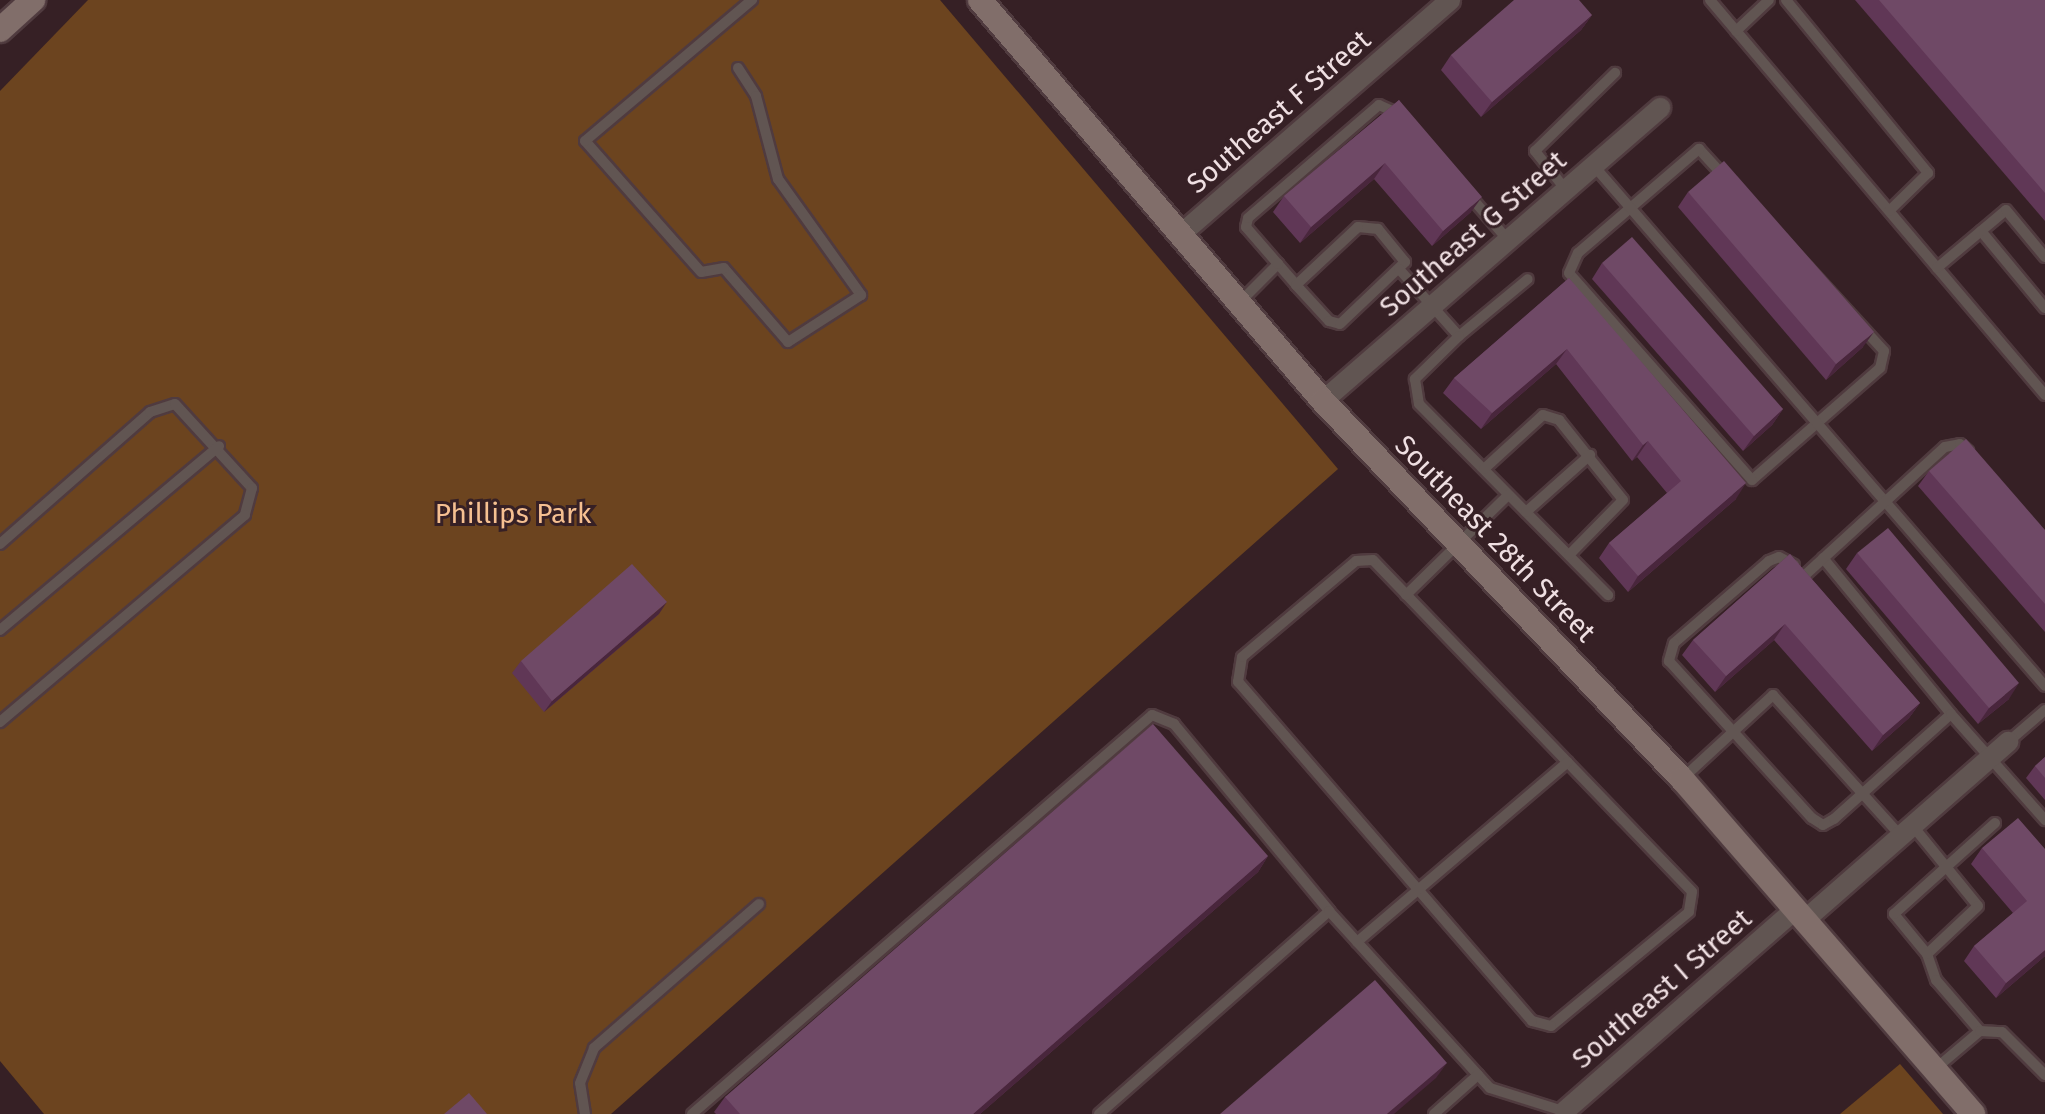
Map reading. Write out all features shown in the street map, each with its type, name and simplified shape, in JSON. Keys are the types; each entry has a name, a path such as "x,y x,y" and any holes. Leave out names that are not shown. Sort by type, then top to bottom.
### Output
{"main road":[{"path":"0,30 33,0"},
{"name":"Southeast 28th Street","path":"980,0 1323,401 1457,546 1682,779 1973,1114"}],"street":[{"name":"Southeast F Street","path":"1180,235 1450,0"},
{"name":"Southeast G Street","path":"1323,401 1660,108"},
{"name":"Southeast I Street","path":"1566,1113 1801,914 1907,830 2008,742"}],"lane":[{"path":"738,68 756,96 778,179 861,295 788,342 724,268 701,272 585,141 752,0"},
{"path":"1710,0 2045,394"},
{"path":"1736,31 1769,0"},
{"path":"1786,0 1928,173 1889,211"},
{"path":"1566,190 1535,151 1615,73"},
{"path":"1296,285 1368,226 1402,254 1399,269 1340,324 1296,285 1246,227 1248,218 1379,105 1405,121"},
{"path":"1699,149 1884,351 1880,368 1762,475 1752,480 1740,472 1569,273 1578,253 1631,208 1699,149"},
{"path":"1594,166 2045,686"},
{"path":"1465,190 1508,240"},
{"path":"1937,268 2006,210 2045,257"},
{"path":"1981,231 2045,308"},
{"path":"1239,303 1278,264"},
{"path":"1399,269 1459,336"},
{"path":"1528,279 1459,336 1412,389 1508,495 1608,595"},
{"path":"0,544 150,412 175,404 219,446 252,488 245,515 0,722"},
{"path":"1484,469 1543,415 1559,420 1623,500 1569,555"},
{"path":"1804,576 1952,443 1977,461"},
{"path":"0,630 219,446"},
{"path":"1526,512 1590,455"},
{"path":"1406,595 1508,495"},
{"path":"1823,558 1951,714 2045,820"},
{"path":"1373,560 1406,595 1692,892 1689,912 1563,1018 1540,1027 1418,890 1235,672 1242,657 1356,561 1373,560"},
{"path":"1814,588 1790,560 1769,561 1669,652 1823,825 1951,714"},
{"path":"1682,779 1773,695 1863,792 1947,865 1978,906 1927,954"},
{"path":"2008,742 2045,710"},
{"path":"692,1114 1152,715 1174,724 1329,911 1490,1088 1566,1113"},
{"path":"1357,942 1568,762"},
{"path":"1980,1031 1936,980 1927,954 1894,914 1995,823"},
{"path":"585,1114 580,1083 594,1048 759,904"},
{"path":"1099,1114 1329,911"},
{"path":"1934,1070 1980,1031 2002,1032 2045,1075"},
{"path":"1434,1114 1478,1075"}],"green space":[{"name":"Phillips Park","path":"88,0 940,0 1338,469 611,1114 44,1114 0,1061 0,91"},
{"path":"1900,1064 1943,1114 1840,1114"}],"building":[{"path":"1514,0 1579,0 1592,15 1492,102 1451,55"},
{"path":"1879,0 2045,0 2045,193"},
{"path":"1399,100 1482,197 1443,231 1385,163 1311,227 1284,196"},
{"path":"1724,161 1874,332 1836,364 1688,192"},
{"path":"1632,237 1783,409 1754,436 1602,263"},
{"path":"1569,278 1746,483 1638,576 1609,543 1681,481 1648,441 1643,445 1567,349 1492,413 1454,378"},
{"path":"1966,439 2045,530 2045,604 1929,471"},
{"path":"1888,528 2019,683 1989,708 1857,553"},
{"path":"1790,554 1920,703 1883,735 1785,624 1726,676 1693,640"},
{"path":"632,564 667,602 552,701 521,661"},
{"path":"1153,724 1268,856 973,1114 740,1114 725,1097"},
{"path":"2045,757 2045,778 2035,766"},
{"path":"2018,818 2045,849 2045,950 2006,983 1974,946 2027,901 1982,848"},
{"path":"1375,980 1447,1063 1387,1114 1220,1114"},
{"path":"469,1093 487,1114 444,1114"}]}
